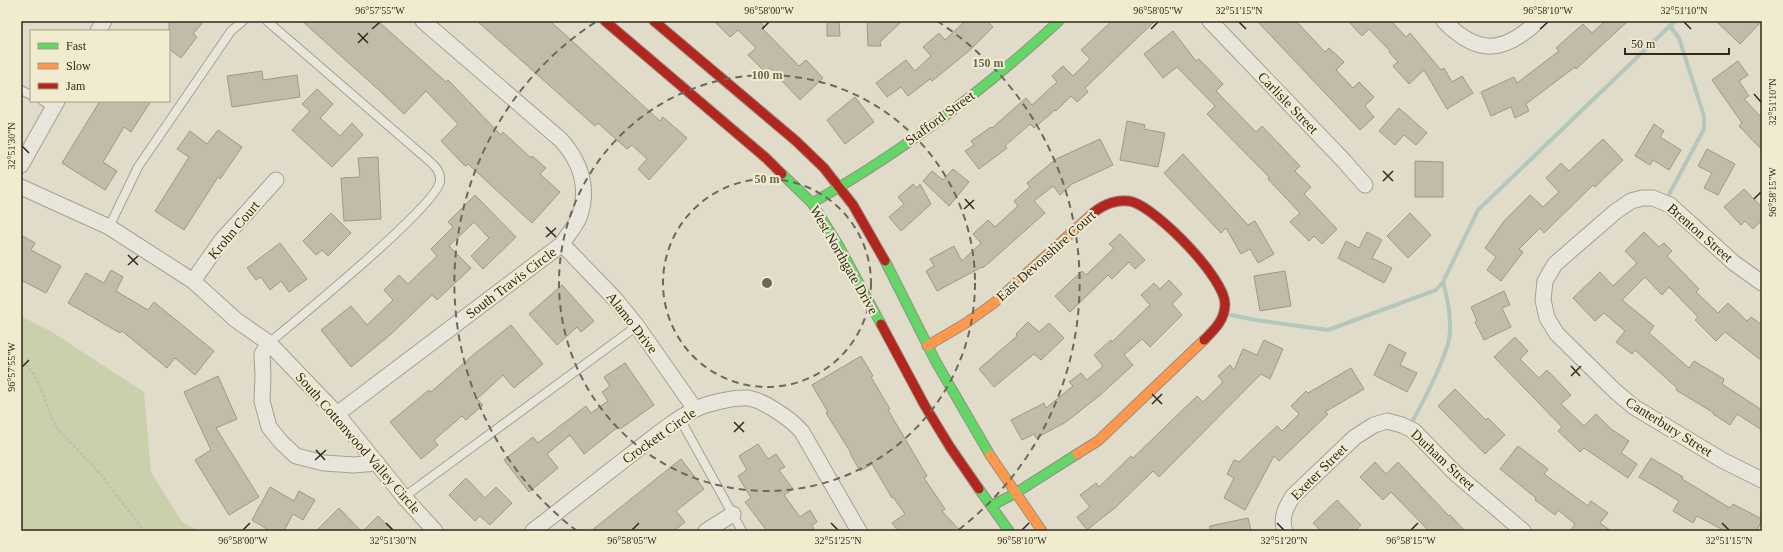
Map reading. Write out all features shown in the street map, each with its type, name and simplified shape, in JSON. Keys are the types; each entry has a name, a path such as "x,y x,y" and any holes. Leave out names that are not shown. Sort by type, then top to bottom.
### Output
{"main road":[{"name":"West Northgate Drive","path":"605,21 766,158 812,203 840,248 950,447 1009,531"},
{"path":"654,21 814,158 841,187 869,232 927,346 974,429 1014,494 1042,531"},
{"name":"Stafford Street","path":"812,203 841,187 933,126 1020,56 1059,21"},
{"name":"East Devonshire Court","path":"927,346 971,321 1002,296 1103,205 1125,201 1142,205 1155,214 1216,278 1222,288 1225,310 1223,319 1216,329 1098,441 1014,494 991,506"}],"street":[{"path":"99,30 104,21"},
{"name":"South Travis Circle","path":"337,414 562,244 580,216 584,195 581,172 572,152 561,140 423,21"},
{"name":"Carlisle Street","path":"1210,21 1344,161 1365,186"},
{"path":"1444,21 1463,38 1488,47 1498,46 1515,40 1538,21"},
{"path":"21,165 51,103"},
{"name":"Krohn Court","path":"193,281 221,241 276,180"},
{"name":"South Cottonwood Valley Circle","path":"21,187 109,227 193,281 236,320 269,343 337,414 404,497 435,531"},
{"name":"Brenton Street","path":"1545,281 1555,264 1615,212 1631,201 1642,198 1653,198 1670,204 1734,264 1762,283"},
{"name":"Alamo Drive","path":"562,244 616,300 637,326 695,409"},
{"name":"Canterbury Street","path":"1545,281 1543,300 1547,318 1557,334 1615,391 1634,407 1671,430 1722,460 1762,480"},
{"path":"269,343 262,354 264,376 262,401 269,426 281,442 296,456 324,463 354,465 377,463"},
{"name":"Crockett Circle","path":"533,531 655,436 695,409 709,404 744,397 756,401 794,423 802,432 859,531"},
{"name":"Durham Street","path":"1354,437 1374,425 1387,421 1402,424 1414,431 1456,474 1523,531"},
{"name":"Exeter Street","path":"1285,531 1283,518 1285,507 1293,496 1354,437"},
{"path":"706,531 733,514"}],"lane":[{"path":"109,227 138,167 231,31 243,21"},
{"path":"266,21 427,159 438,170 440,182 435,192 392,239 269,343"},
{"path":"21,90 30,94"},
{"path":"404,497 637,326"},
{"path":"680,419 742,531"}],"path":[{"path":"21,362 34,374 57,428 102,476 144,531"}],"green space":[{"path":"21,316 52,332 144,392 151,472 182,522 199,531 21,531"}],"building":[{"path":"169,21 204,21 193,34 197,37 181,58 170,50"},
{"path":"302,21 378,21 446,82 448,80 501,135 503,132 531,158 532,156 546,168 540,174 560,192 532,223 468,164 466,166 463,164 441,141 458,124 426,91 404,114"},
{"path":"477,21 550,21 660,121 663,117 687,138 649,180 638,169 647,159 632,145 627,149 598,123 595,126"},
{"path":"714,21 759,21 765,27 763,29 799,66 806,60 823,78 800,100 770,68 765,72 748,55 756,48 738,30 730,37"},
{"path":"827,21 839,21 840,36 827,36"},
{"path":"867,21 902,21 880,42 881,46 868,46"},
{"path":"965,21 987,21 993,27 969,51 932,81 930,79 908,96 901,87 887,97 876,83 906,60 915,71 931,56 923,47 939,33 945,40"},
{"path":"1112,21 1155,21 1085,88 1088,92 1077,102 1071,96 1056,111 1055,110 1034,128 1030,124 1005,146 1007,148 979,169 965,151 974,145 971,141 991,127 992,128 1026,98 1032,105 1057,82 1052,76 1063,66 1073,76 1090,59 1081,50"},
{"path":"1257,21 1296,21 1325,52 1329,48 1344,62 1336,70 1353,88 1359,82 1374,97 1365,106 1374,117 1360,130"},
{"path":"1348,21 1391,21 1406,37 1410,33 1441,70 1444,68 1452,82 1462,76 1473,93 1447,109 1424,70 1409,84 1393,66 1398,62 1389,52 1390,51 1369,29 1362,36"},
{"path":"1605,21 1628,21 1576,69 1575,67 1526,104 1529,111 1515,118 1511,107 1491,116 1481,92 1514,77 1517,83 1559,51 1556,48 1583,24 1592,33"},
{"path":"1716,21 1762,21 1740,44"},
{"path":"1173,31 1196,61 1199,59 1223,84 1216,91 1256,132 1262,126 1300,166 1295,171 1311,187 1304,194 1337,229 1322,244 1314,236 1309,241 1290,222 1300,213 1268,179 1269,177 1207,114 1215,106 1177,67 1163,78 1144,54"},
{"path":"1738,61 1748,75 1739,81 1749,96 1744,99 1762,118 1762,150 1739,126 1742,123 1712,80"},
{"path":"262,71 263,80 297,75 300,97 232,107 227,76"},
{"path":"317,89 333,104 320,118 340,136 352,123 363,135 332,167 292,130 310,111 302,104"},
{"path":"855,97 874,122 845,144 827,120"},
{"path":"99,102 150,102 131,132 124,127 103,162 117,171 105,190 62,163"},
{"path":"1399,108 1427,133 1416,145 1404,135 1395,145 1379,131"},
{"path":"1127,121 1145,125 1144,129 1165,133 1158,167 1120,160"},
{"path":"1654,124 1664,131 1660,137 1681,150 1669,170 1653,160 1650,165 1635,156"},
{"path":"218,130 242,147 220,179 218,177 184,230 155,211 189,157 177,149 190,131 207,144"},
{"path":"1100,139 1113,165 1072,184 1060,195 1053,186 1034,201 1045,213 983,268 982,267 937,291 926,271 934,266 930,259 954,246 962,261 981,243 973,234 988,220 995,227 1018,206 1014,201 1030,187 1027,183 1056,159"},
{"path":"1603,139 1623,160 1595,187 1593,185 1544,233 1540,228 1519,249 1523,252 1501,281 1487,270 1496,257 1485,248 1504,221 1530,195 1543,207 1559,192 1546,178 1561,163 1569,171"},
{"path":"1707,149 1735,164 1718,195 1704,188 1712,173 1698,166"},
{"path":"1183,154 1248,225 1255,221 1274,254 1258,263 1250,249 1241,254 1226,228 1221,233 1164,173"},
{"path":"378,157 381,219 344,221 341,178 360,177 358,158"},
{"path":"1415,161 1443,162 1443,197 1415,197"},
{"path":"953,169 969,182 949,206 923,181 932,171 943,180"},
{"path":"913,184 917,188 920,184 931,204 901,231 889,217 904,204 898,197"},
{"path":"1744,189 1762,207 1762,220 1753,229 1745,221 1741,225 1724,207"},
{"path":"475,195 516,237 483,269 471,256 489,238 474,222 449,246 471,268 437,300 432,295 390,335 351,367 321,330 351,306 367,325 393,300 384,290 399,275 408,284 437,256 431,249 453,227 448,222"},
{"path":"331,213 351,233 328,256 322,250 316,255 303,241"},
{"path":"1410,213 1431,235 1408,258 1387,236"},
{"path":"1367,232 1382,240 1372,258 1392,268 1384,283 1338,258 1346,241 1359,248"},
{"path":"1644,232 1659,247 1664,243 1672,251 1667,256 1699,289 1696,292 1718,313 1728,303 1747,321 1751,317 1762,325 1762,361 1725,332 1716,341 1695,320 1698,317 1669,287 1662,295 1645,277 1622,300 1654,326 1649,333 1689,368 1694,361 1724,379 1722,384 1762,410 1762,430 1737,414 1730,425 1713,414 1714,413 1676,390 1677,388 1635,350 1632,354 1616,342 1625,331 1604,313 1595,321 1573,298 1600,272 1613,286 1637,263 1625,251"},
{"path":"1120,234 1145,260 1135,269 1129,262 1112,279 1108,275 1070,312 1055,296 1082,271 1086,275 1114,248 1109,244"},
{"path":"21,235 35,243 31,250 61,266 46,293 21,280"},
{"path":"280,243 307,279 289,292 281,281 270,290 261,277 256,280 247,268"},
{"path":"111,270 123,277 116,291 148,310 154,302 214,351 195,375 175,358 167,368 122,331 120,333 68,303 86,273 104,283"},
{"path":"1285,271 1291,306 1260,311 1254,276"},
{"path":"1169,280 1182,294 1172,304 1182,315 1150,347 1142,339 1124,355 1133,365 1099,396 1066,422 1036,438 1034,434 1022,440 1011,420 1044,403 1046,408 1073,386 1069,382 1081,373 1087,380 1103,366 1094,355 1111,340 1112,342 1150,305 1141,295 1154,283 1160,289"},
{"path":"562,285 594,321 581,332 577,327 557,345 529,314"},
{"path":"1504,291 1510,305 1502,308 1511,327 1484,340 1475,322 1477,321 1471,307"},
{"path":"1028,322 1039,332 1049,323 1064,338 1041,360 1034,354 994,387 979,369 1017,336 1016,334"},
{"path":"511,325 543,364 514,388 503,375 477,399 483,405 466,420 462,416 434,440 438,445 421,459 390,422 429,390 431,392 473,355"},
{"path":"1515,337 1528,351 1520,359 1539,378 1547,370 1571,395 1561,404 1584,426 1596,414 1611,429 1629,441 1621,453 1637,464 1628,478 1584,448 1580,452 1558,431 1562,427 1494,357"},
{"path":"1264,340 1283,349 1270,379 1261,374 1159,477 1153,471 1116,507 1087,530 1077,517 1090,507 1080,495 1096,483 1099,487 1131,456 1133,458 1197,396 1203,402 1223,382 1218,376 1230,365 1234,370 1243,349 1257,355"},
{"path":"1389,344 1406,353 1400,365 1417,373 1407,392 1374,375"},
{"path":"861,356 873,376 871,377 890,409 888,410 927,476 924,478 945,509 942,511 960,531 898,531 892,523 905,514 893,497 892,498 872,464 860,471 851,453 826,413 828,412 812,385"},
{"path":"625,363 654,405 620,429 618,427 584,454 570,435 547,454 558,468 529,492 504,460 533,437 538,443 586,406 591,413 608,401 602,392 610,386 604,377"},
{"path":"1351,368 1364,389 1325,412 1328,414 1279,461 1274,456 1245,510 1224,498 1234,478 1227,474 1234,460 1239,462 1277,426 1282,431 1299,414 1291,406 1306,391 1308,393"},
{"path":"218,376 237,419 216,428 259,497 229,515 195,460 211,450 184,392"},
{"path":"1455,389 1486,420 1488,418 1505,435 1485,454 1438,406"},
{"path":"758,444 768,459 776,454 785,467 779,470 793,489 784,495 800,517 810,510 817,522 812,525 815,531 767,531 745,502 751,498 738,476 747,470 739,456"},
{"path":"1518,446 1548,469 1544,474 1588,506 1591,501 1608,513 1600,523 1611,531 1570,531 1575,524 1558,510 1555,515 1535,500 1536,498 1500,469"},
{"path":"1651,458 1730,508 1733,504 1762,519 1757,531 1725,531 1697,516 1693,523 1673,511 1679,501 1639,477"},
{"path":"681,459 704,489 676,511 685,522 674,531 591,531"},
{"path":"1375,462 1386,474 1398,462 1465,531 1429,531 1391,492 1383,500 1360,477"},
{"path":"466,478 485,498 496,487 512,503 490,525 480,516 475,521 449,495"},
{"path":"270,487 294,501 299,491 315,500 303,520 293,514 284,531 270,531 252,520"},
{"path":"1337,500 1361,525 1355,531 1321,531 1313,523"},
{"path":"339,508 361,531 316,531"},
{"path":"378,516 393,531 363,531"},
{"path":"1248,518 1251,531 1210,531 1210,526"}],"waterway":[{"path":"1231,315 1328,330 1436,290 1443,282 1478,210 1675,21"},
{"path":"1666,200 1704,129 1704,116 1679,38 1670,26"},
{"path":"1410,426 1436,375 1448,344 1450,329 1449,313 1447,296 1443,282"}],"traffic: fast":[{"path":"812,203 878,163 941,119 1001,72 1059,21"},
{"path":"782,174 812,203 840,248 881,324"},
{"path":"885,261 936,362 990,455"},
{"path":"991,506 1014,494 1077,454"},
{"path":"979,489 1009,531"}],"traffic: slow":[{"path":"927,346 966,323 994,303 1093,213"},
{"path":"1077,454 1098,441 1204,340"},
{"path":"990,455 1042,531"}],"traffic: jam":[{"path":"605,21 766,158 782,174"},
{"path":"654,21 796,141 824,168 853,205 885,261"},
{"path":"1093,213 1102,207 1117,201 1133,202 1158,218 1173,231 1202,262 1222,292 1225,304 1225,310 1221,320 1204,340"},
{"path":"881,324 925,406 950,447 979,489"}]}
